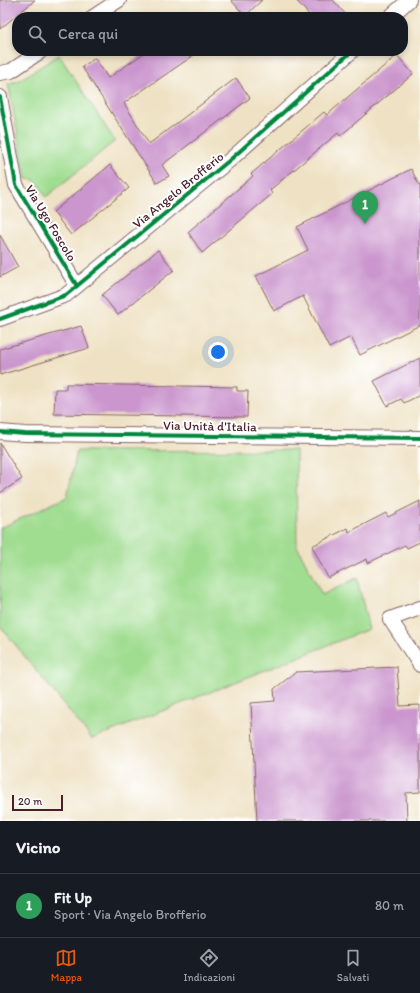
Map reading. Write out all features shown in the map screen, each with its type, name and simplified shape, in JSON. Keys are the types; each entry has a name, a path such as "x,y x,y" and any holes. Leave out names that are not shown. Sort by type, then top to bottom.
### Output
{"street":[{"path":"101,12 119,0"},
{"path":"396,12 409,0"},
{"path":"0,73 12,71 34,56"},
{"name":"Via Angelo Brofferio","path":"0,319 66,295 232,159 346,56"},
{"name":"Via Ugo Foscolo","path":"0,97 16,185 77,286"},
{"name":"Via Unità d'Italia","path":"0,432 25,434 420,438"},
{"path":"420,608 390,619 420,665"}],"green space":[{"path":"60,56 115,141 46,197 35,180 26,179 8,83 18,81"},
{"path":"296,450 297,546 322,595 357,578 369,629 92,739 0,626 0,528 67,497 77,451"}],"building":[{"path":"0,0 35,0 21,12 12,12 12,19 0,29"},
{"path":"231,0 262,0 249,12 242,12"},
{"path":"296,0 333,0 344,12 307,12"},
{"path":"140,56 193,56 124,103 149,144 236,78 250,98 162,165 169,176 157,183 82,67 95,58 108,78"},
{"path":"396,56 398,56 413,74 340,136 338,133 270,190 272,194 202,253 188,232 253,176 251,174 324,112 327,115"},
{"path":"110,165 129,188 71,235 53,212"},
{"path":"411,169 420,187 420,325 360,355 351,337 329,348 303,296 274,311 256,276 308,250 297,227"},
{"path":"0,235 18,267 0,277"},
{"path":"158,250 174,270 118,315 102,295"},
{"path":"81,326 89,348 0,375 0,349"},
{"path":"420,358 420,395 404,403 401,399 387,406 374,381"},
{"path":"66,384 237,387 237,391 248,391 247,417 54,414 55,389 66,389"},
{"path":"0,443 22,479 0,493"},
{"path":"420,501 420,542 407,548 405,545 368,563 367,559 328,578 312,546 348,528 349,532 386,513 388,517"},
{"path":"397,667 400,706 420,705 420,792 406,793 407,821 257,821 251,703 275,701 274,689 296,672"}],"cycle path":[{"path":"0,319 66,295 231,159 346,56"},
{"path":"0,97 16,185 77,286"},
{"path":"0,432 25,434 420,438"}],"place":[{"name":"Fit Up","path":"365,224"}]}
